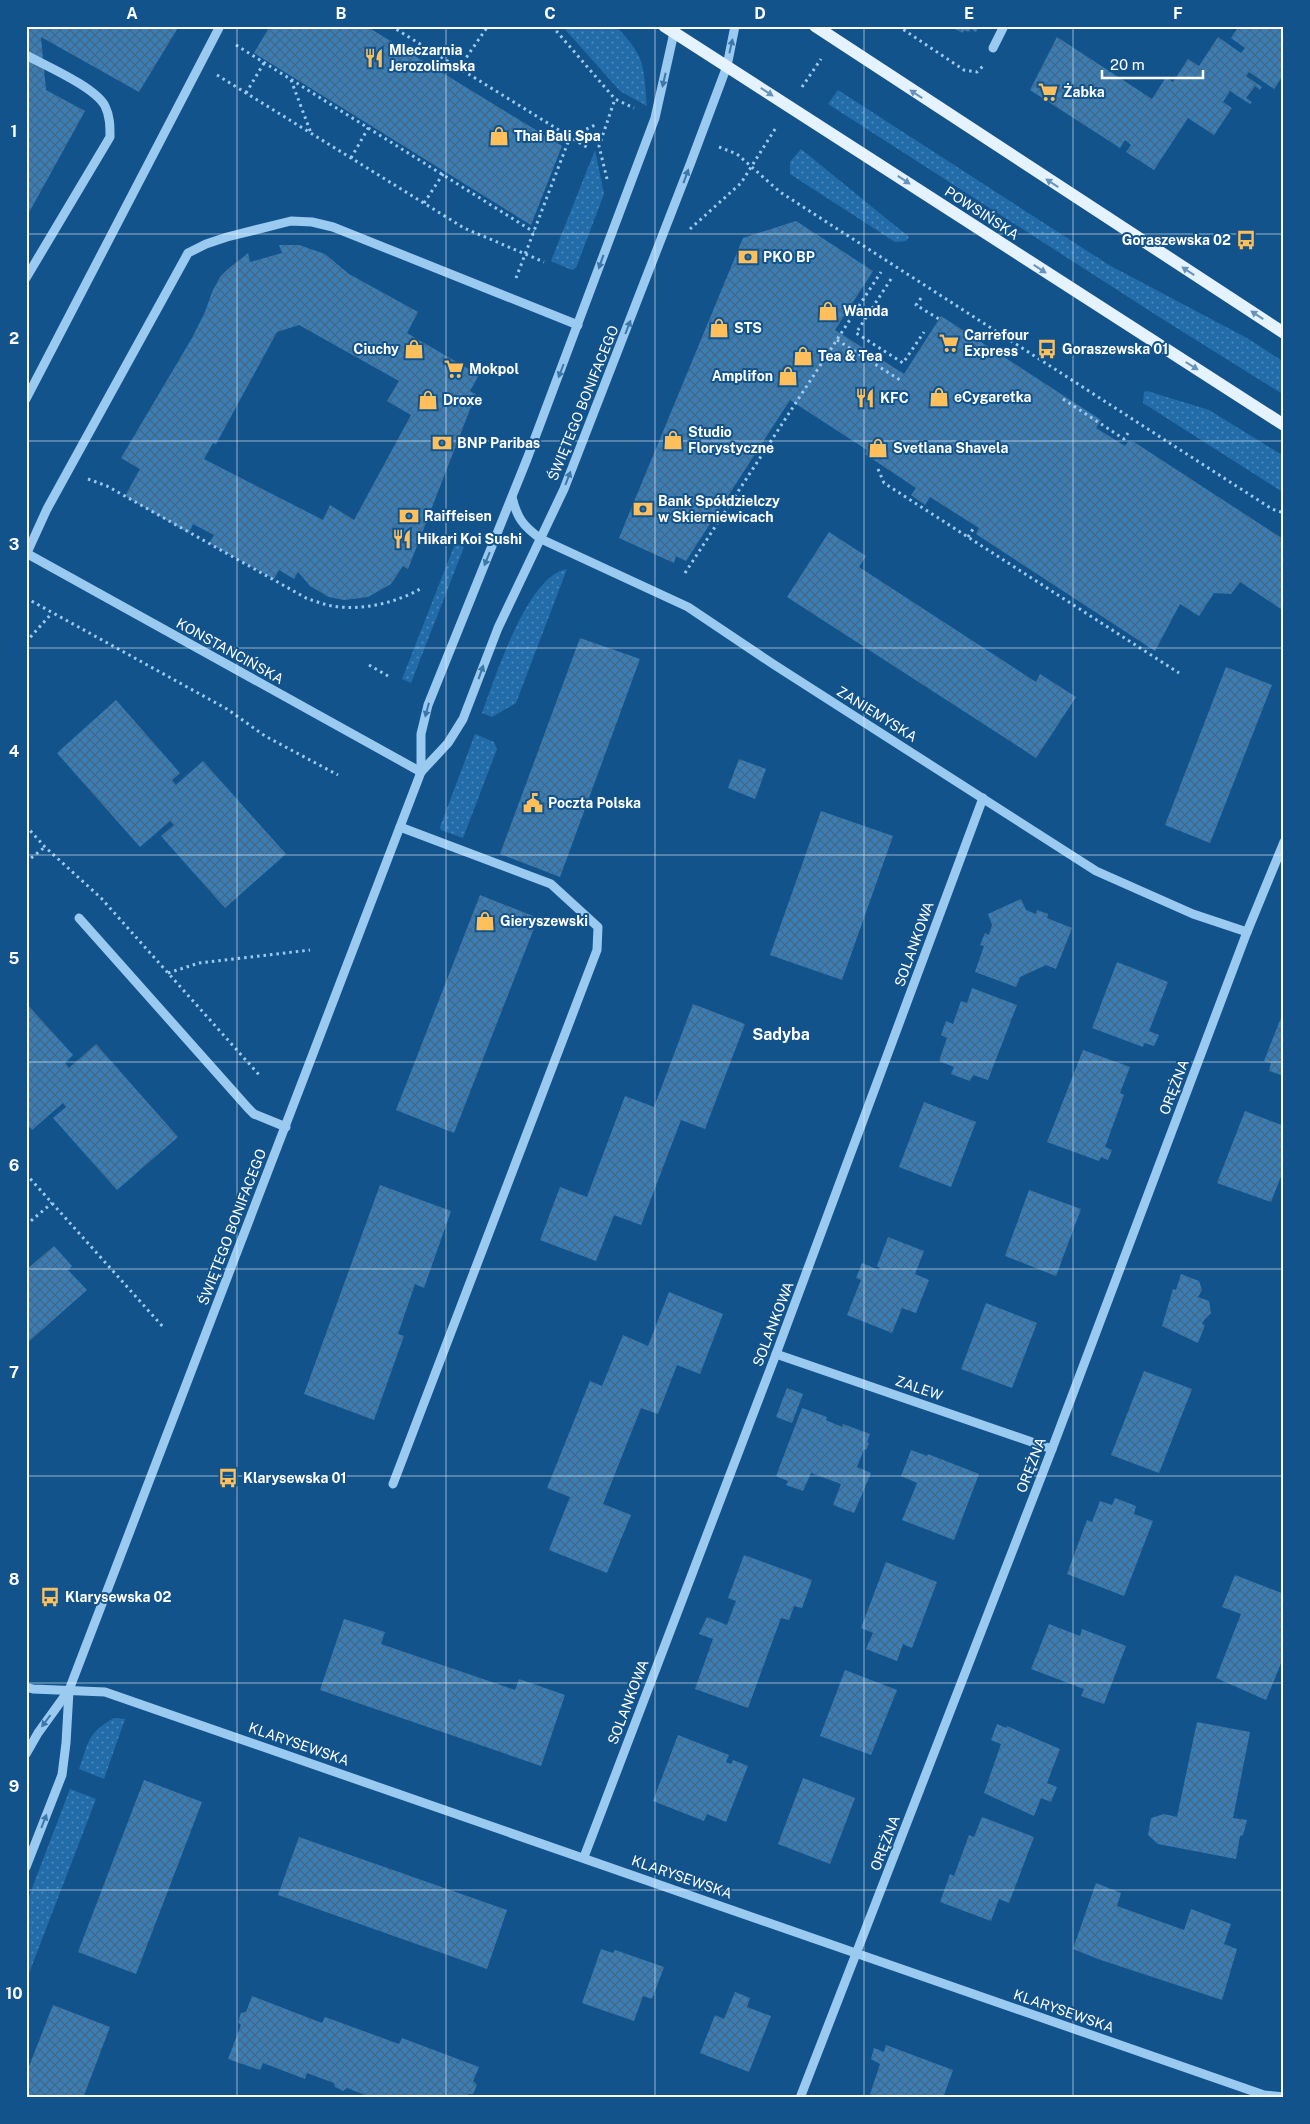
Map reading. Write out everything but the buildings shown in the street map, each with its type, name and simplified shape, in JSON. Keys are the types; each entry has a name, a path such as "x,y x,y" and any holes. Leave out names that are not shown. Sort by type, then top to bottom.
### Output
{"main road":[{"path":"815,26 1284,333"},
{"name":"POWSIŃSKA","path":"671,28 726,66 1284,424"}],"street":[{"name":"ŚWIĘTEGO BONIFACEGO","path":"421,772 448,743 463,718 498,628 564,488 657,253 726,66 736,26"},
{"path":"993,48 1004,26"},
{"name":"ŚWIĘTEGO BONIFACEGO","path":"26,1754 38,1733 69,1690 421,772 421,734 428,705 512,497 655,118 671,28"},
{"path":"26,399 218,30"},
{"path":"26,56 93,91 105,105 110,119 110,137 26,278"},
{"path":"26,554 47,509 188,254 206,244 291,221 312,222 333,227 578,325"},
{"name":"ZANIEMYSKA","path":"512,497 516,515 530,532 541,539 688,607 773,664 1103,874 1193,914 1247,932"},
{"name":"KONSTANCIŃSKA","path":"26,554 421,772"},
{"name":"SOLANKOWA","path":"584,1857 776,1354 983,798"},
{"path":"394,1484 597,950 598,927 552,884 400,827"},
{"name":"ORĘŻNA","path":"800,2098 1052,1448 1247,932 1284,842"},
{"path":"79,918 248,1108 254,1114 286,1127"},
{"name":"ZALEW","path":"776,1354 1052,1448"},
{"name":"KLARYSEWSKA","path":"26,1687 33,1689 105,1692 1264,2095 1284,2097"},
{"name":"ŚWIĘTEGO BONIFACEGO","path":"26,1867 62,1775 69,1690"}],"path":[{"path":"391,26 588,148"},
{"path":"459,68 488,26"},
{"path":"552,26 615,99 637,109"},
{"path":"898,26 964,70 972,72 977,72 982,68 993,48"},
{"path":"218,30 290,80 444,173 534,232"},
{"path":"246,93 264,63"},
{"path":"200,65 464,228 544,262"},
{"path":"802,87 812,72"},
{"path":"290,80 311,133"},
{"path":"615,99 598,146 618,217"},
{"path":"516,278 570,138 598,124"},
{"path":"351,158 370,127"},
{"path":"657,253 683,234 741,183 775,130"},
{"path":"720,148 737,154 789,198 1272,509 1284,512"},
{"path":"424,203 444,173"},
{"path":"685,573 881,272"},
{"path":"891,279 856,333 903,363 924,332"},
{"path":"921,298 916,304 939,319"},
{"path":"837,340 900,380"},
{"path":"1063,400 1124,439 1128,433"},
{"path":"878,469 884,483 1179,673"},
{"path":"69,471 107,486 306,598 333,606 370,606 404,598 422,588"},
{"path":"968,537 975,526"},
{"path":"26,598 227,709 265,736 338,775"},
{"path":"26,642 52,613"},
{"path":"369,665 388,676"},
{"path":"26,826 45,847 101,898 261,1077"},
{"path":"26,862 45,847"},
{"path":"168,973 199,963 310,950"},
{"path":"26,1174 164,1328"},
{"path":"26,1225 52,1203"}],"shaded area":[{"path":"562,26 616,26 638,54 645,80 647,106 620,91"},
{"path":"838,90 1109,265 1247,338 1284,362 1284,395 828,104"},
{"path":"801,149 909,237 906,241 895,242 790,174 790,162"},
{"path":"595,150 604,194 576,268 572,270 551,261"},
{"path":"1147,391 1209,410 1284,456 1284,493 1143,403 1144,392"},
{"path":"455,544 464,547 411,683 402,679"},
{"path":"567,569 516,703 492,717 482,713 514,630 526,608 539,589 552,576"},
{"path":"475,734 494,742 497,749 463,838 441,830 440,827"},
{"path":"114,1718 125,1719 104,1779 79,1769 90,1739 105,1723"},
{"path":"70,1789 96,1799 26,1981 26,1904"}],"place":[{"name":"Mleczarnia Jerozolimska","path":"374,58"},
{"name":"Żabka","path":"1048,92"},
{"name":"Thai Bali Spa","path":"499,136"},
{"name":"Goraszewska 02","path":"1246,240"},
{"name":"PKO BP","path":"748,257"},
{"name":"Wanda","path":"828,311"},
{"name":"STS","path":"719,328"},
{"name":"Carrefour Express","path":"949,343"},
{"name":"Ciuchy","path":"414,349"},
{"name":"Goraszewska 01","path":"1047,349"},
{"name":"Tea & Tea","path":"803,356"},
{"name":"Mokpol","path":"454,369"},
{"name":"Amplifon","path":"788,376"},
{"name":"eCygaretka","path":"939,397"},
{"name":"KFC","path":"865,398"},
{"name":"Droxe","path":"428,400"},
{"name":"Studio Florystyczne","path":"673,440"},
{"name":"BNP Paribas","path":"442,443"},
{"name":"Svetlana Shavela","path":"878,448"},
{"name":"Bank Spółdzielczy w Skierniewicach","path":"643,509"},
{"name":"Raiffeisen","path":"409,516"},
{"name":"Hikari Koi Sushi","path":"402,539"},
{"name":"Poczta Polska","path":"533,803"},
{"name":"Gieryszewski","path":"485,921"},
{"name":"Klarysewska 01","path":"228,1478"},
{"name":"Klarysewska 02","path":"50,1597"}],"district":[{"name":"Sadyba","path":"781,1034"}]}
